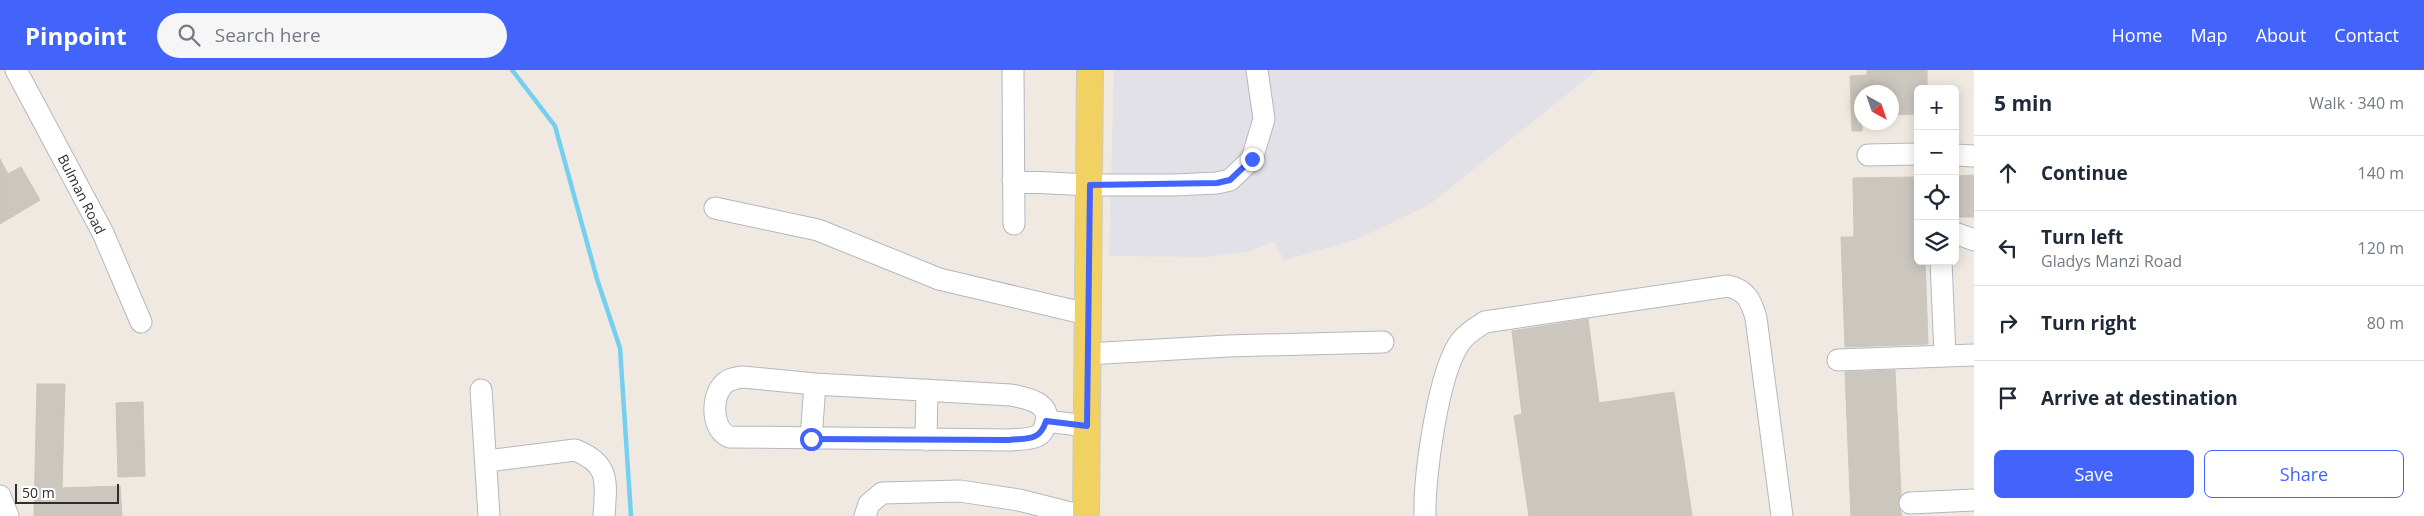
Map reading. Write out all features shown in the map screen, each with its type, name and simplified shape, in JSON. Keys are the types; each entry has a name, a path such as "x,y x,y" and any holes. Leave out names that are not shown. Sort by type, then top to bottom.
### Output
{"main road":[{"path":"1084,516 1087,426 1090,70"}],"lane":[{"name":"Bulman Road","path":"16,70 103,233 141,322"},
{"path":"1013,70 1014,224"},
{"path":"1013,181 1090,185 1208,184 1230,180 1249,163 1258,144 1264,119 1262,73"},
{"path":"1868,155 1914,154"},
{"path":"1959,155 1974,156"},
{"path":"716,208 818,230 939,279 1087,314"},
{"path":"1959,234 1974,240"},
{"path":"1941,265 1945,356"},
{"path":"1425,516 1428,472 1440,399 1454,355 1461,341 1470,332 1485,322 1728,286 1739,289 1747,296 1756,318 1782,516"},
{"path":"1087,354 1228,346 1383,342"},
{"path":"1838,360 1974,355"},
{"path":"733,378 927,390 1011,395 1032,399 1040,405 1046,415 1046,421 1041,434 1028,438 926,440 730,437 724,435 718,429 717,396 722,385 733,378"},
{"path":"811,439 815,384"},
{"path":"481,390 489,516"},
{"path":"926,440 927,390"},
{"path":"1046,421 1087,426"},
{"path":"487,461 575,450 583,453 594,460 606,479 604,516"},
{"path":"866,516 869,504 882,493 960,491 1019,500 1084,516"},
{"path":"0,496 8,516"},
{"path":"1910,503 1974,500"}],"shaded area":[{"path":"1114,70 1597,70 1429,205 1355,240 1284,260 1274,241 1251,251 1207,257 1109,256"}],"building":[{"path":"1867,70 1927,70 1927,85 1914,85 1914,114 1899,115 1899,85 1854,85 1854,130 1862,131 1852,131 1850,76 1867,75"},
{"path":"0,159 8,174 21,167 40,200 0,224"},
{"path":"1974,175 1974,217 1959,217 1959,176"},
{"path":"1914,177 1914,265 1925,265 1928,344 1845,347 1841,237 1854,237 1853,178"},
{"path":"1588,319 1599,403 1674,392 1692,516 1529,516 1514,416 1522,414 1512,331"},
{"path":"1895,370 1901,494 1898,503 1902,516 1851,516 1845,372"},
{"path":"37,384 65,384 62,488 120,486 122,516 34,516"},
{"path":"143,402 145,476 118,477 116,403"}],"waterway":[{"path":"512,70 555,126 597,279 620,348 631,516"}],"route":[{"path":"811,439 1009,440 1035,437 1041,434 1046,421 1087,426 1090,185 1217,183 1230,180 1246,167 1252,159"}]}
